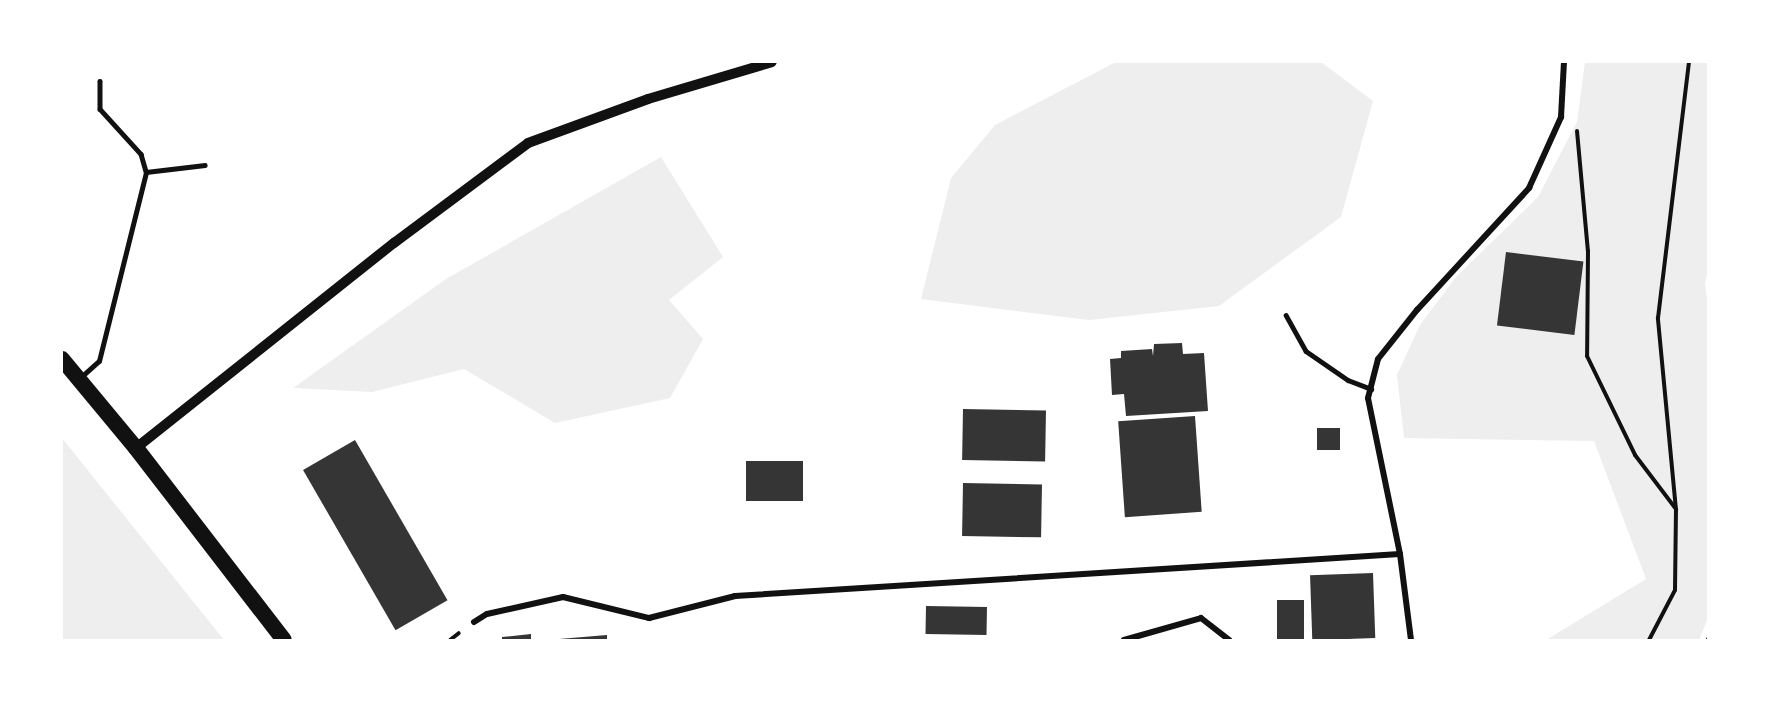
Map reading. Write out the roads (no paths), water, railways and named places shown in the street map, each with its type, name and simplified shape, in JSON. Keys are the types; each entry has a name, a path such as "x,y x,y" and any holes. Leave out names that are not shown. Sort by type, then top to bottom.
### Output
{"highway":[{"path":"62,359 136,448 284,640"}],"street":[{"path":"136,448 394,243 528,143 648,99 772,62"},
{"path":"1412,640 1400,554 1368,398 1378,359 1417,310 1529,188 1561,117 1564,62"},
{"path":"474,622 487,614 563,597 649,618 735,596 1400,554"},
{"path":"1124,640 1201,618 1229,640"}],"lane":[{"path":"79,379 99,362 146,172 141,154 100,109 100,81"},
{"path":"146,172 206,165"},
{"path":"1286,315 1306,351 1348,380 1371,389"}]}
